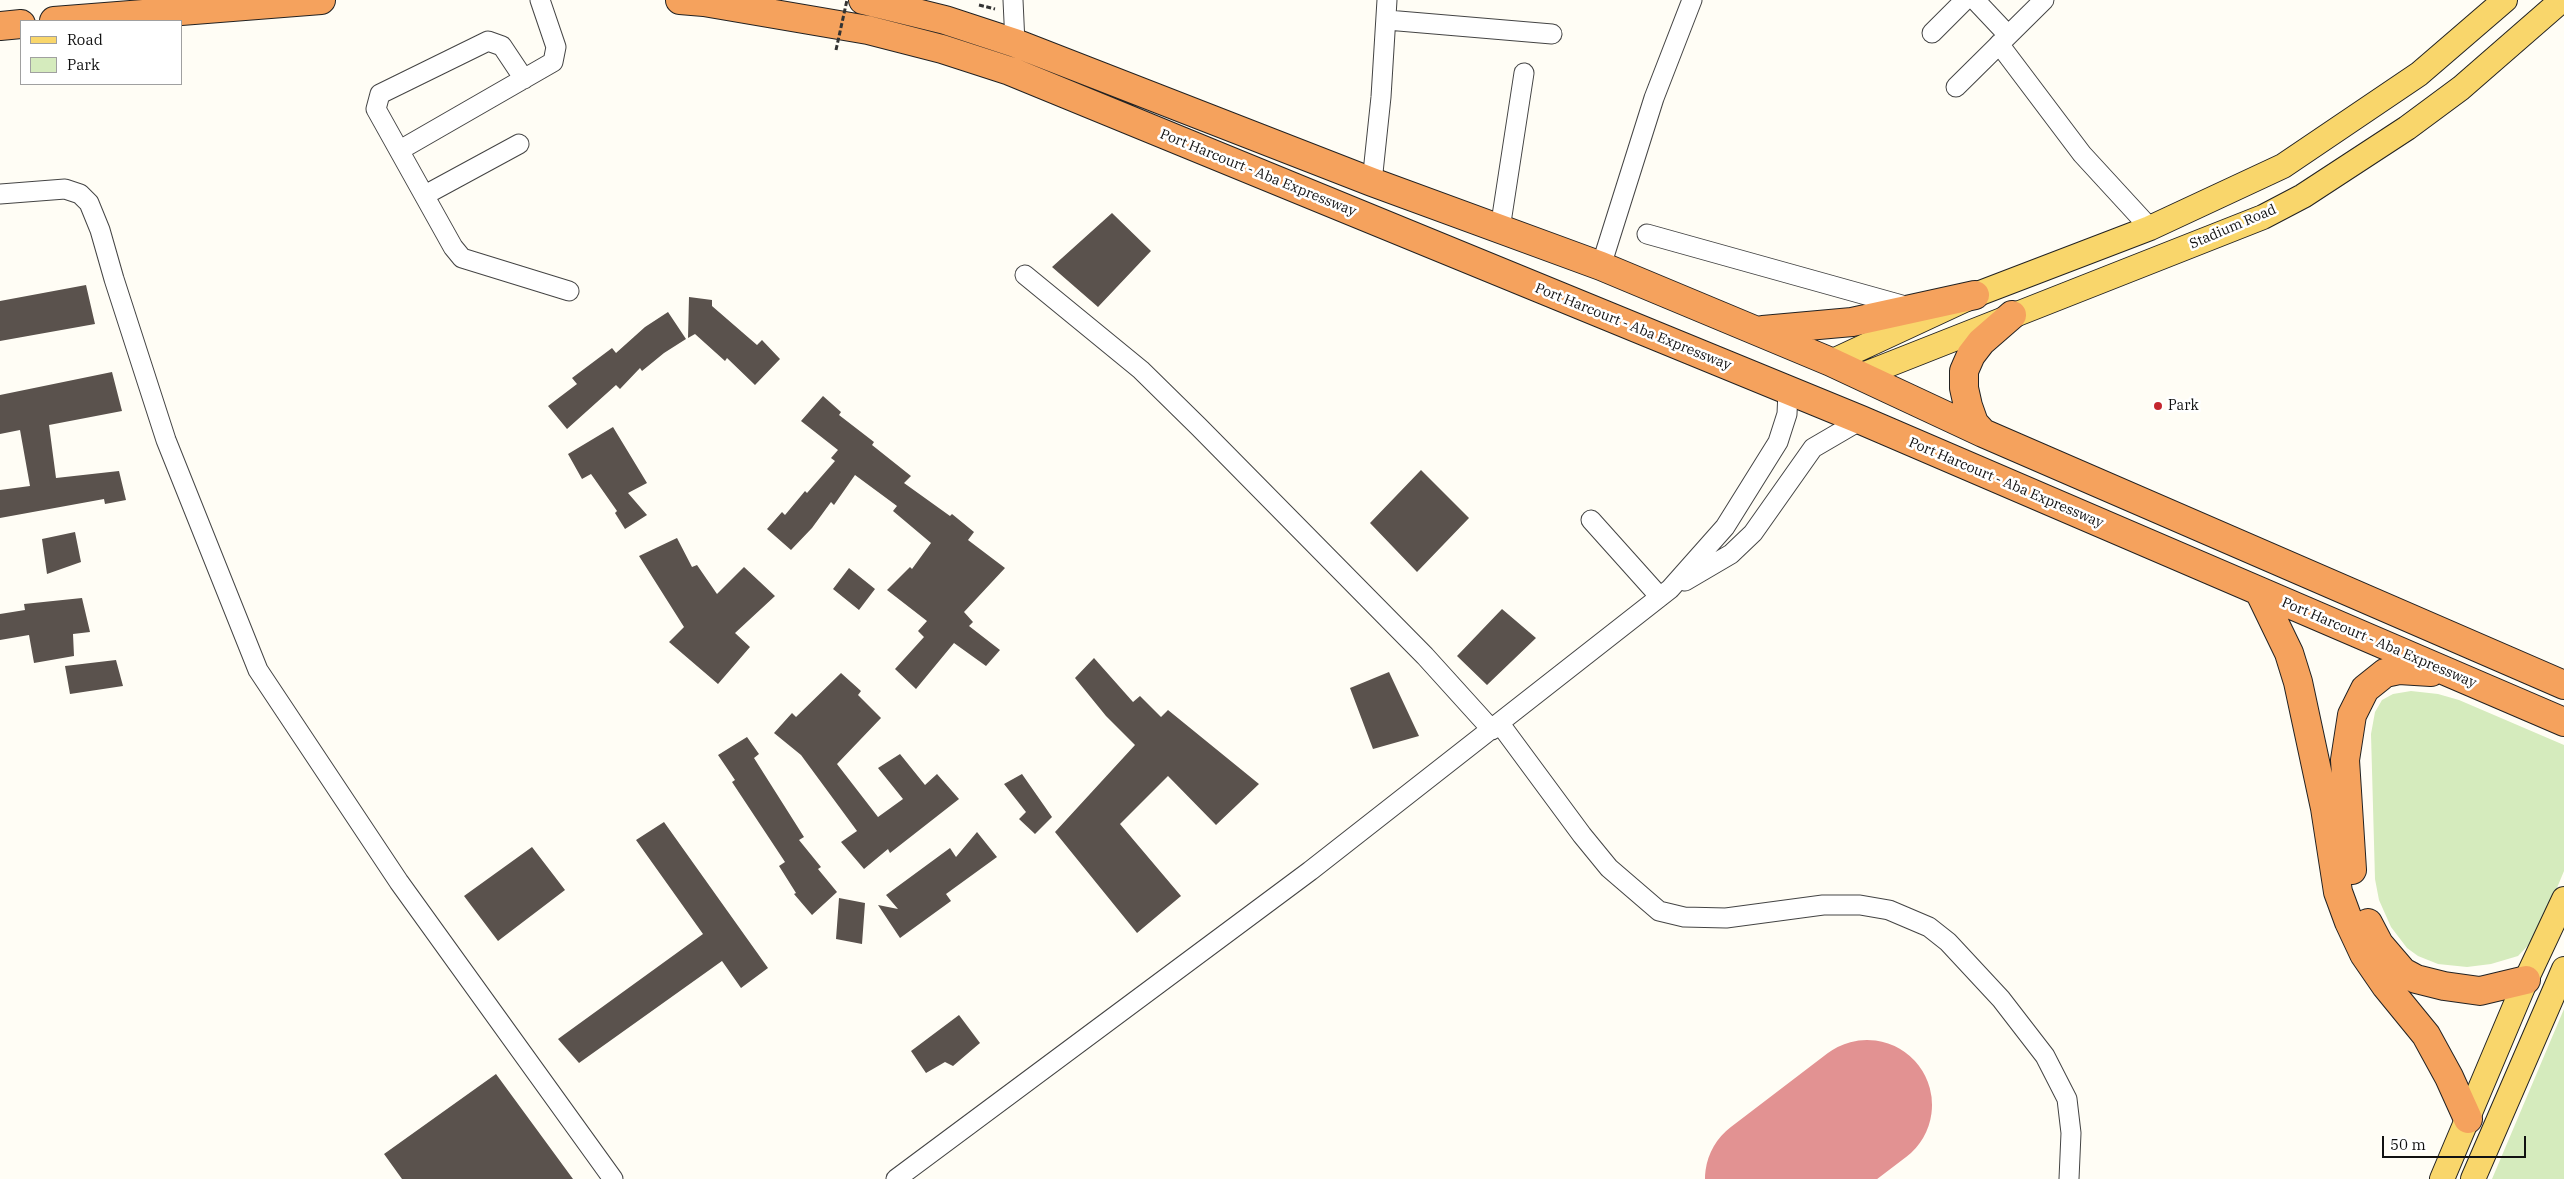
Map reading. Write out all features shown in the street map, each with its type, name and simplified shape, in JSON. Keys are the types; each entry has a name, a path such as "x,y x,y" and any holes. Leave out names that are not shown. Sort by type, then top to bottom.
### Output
{"highway":[{"path":"67,20 321,0"},
{"name":"Port Harcourt - Aba Expressway","path":"680,0 704,2 868,30 942,49 1010,72 1861,420 2564,722"},
{"path":"863,0 945,20 1015,43 1372,182 1601,266 1831,362 1983,433 2564,684"},
{"path":"0,26 20,24"},
{"path":"1755,331 1852,322 1975,294"},
{"path":"1983,433 1974,422 1968,406 1964,388 1964,371 1971,355 1981,342 2012,315"},
{"path":"2259,591 2289,653 2298,682 2325,808 2338,892 2348,922 2364,954 2386,986 2426,1035 2449,1077 2468,1119"},
{"path":"2445,672 2399,670 2386,673 2366,689 2352,714 2345,760 2353,879 2363,914 2379,944 2403,972 2416,979 2435,984 2480,991 2526,980"}],"main road":[{"path":"1831,362 1975,294 2150,228 2283,166 2320,143 2419,74 2505,0"},
{"name":"Stadium Road","path":"1860,376 2263,217 2303,196 2407,128 2461,88 2562,0"},
{"path":"2442,1179 2526,980 2564,899"},
{"path":"2473,1179 2564,969"}],"street":[{"path":"400,150 553,62 556,55 556,47 540,0"},
{"path":"1372,182 1382,97 1387,0"},
{"path":"1601,266 1654,98 1692,0"},
{"path":"1932,33 1965,0"},
{"path":"1975,0 2082,154 2150,228"},
{"path":"1956,87 2044,0"},
{"path":"1013,7 1015,43"},
{"path":"1387,20 1552,34"},
{"path":"524,79 502,46 488,41 380,94 376,109 453,247 462,258 569,291"},
{"path":"1500,229 1524,73"},
{"path":"425,195 519,144"},
{"path":"0,194 65,189 80,194 89,203 100,230 166,440 258,670 399,882 613,1179"},
{"path":"1647,234 1913,308"},
{"path":"1025,275 1140,370 1192,421 1496,727 1610,868 1659,911 1684,917 1726,918 1823,905 1860,905 1889,910 1929,927 1948,942 2002,999 2046,1056 2067,1099 2071,1133 2069,1179"},
{"path":"1665,593 1725,527 1778,442 1787,414 1788,391"},
{"path":"896,1179 1286,889 1496,727 1665,593 1731,554 1753,533 1813,448 1861,420"},
{"path":"1591,520 1665,593"}],"path":[{"path":"836,50 847,0"},
{"path":"974,4 1013,7"}],"green space":[{"path":"2411,691 2438,694 2459,700 2564,745 2564,871 2537,936 2518,956 2491,964 2467,967 2438,964 2418,956 2407,948 2391,927 2379,900 2375,879 2371,734 2375,712 2382,700 2393,694"},
{"path":"2564,1009 2564,1179 2492,1179"}],"building":[{"path":"1112,213 1151,251 1098,307 1052,267"},
{"path":"86,285 95,324 0,341 0,301"},
{"path":"689,297 712,300 712,306 757,345 762,340 780,359 755,385 727,358 725,361 695,334 688,338"},
{"path":"668,312 686,339 664,353 642,371 640,368 620,389 616,385 567,429 548,406 577,384 572,378 612,348 616,353 645,327"},
{"path":"112,372 122,411 49,425 56,478 119,471 126,500 105,504 104,499 0,518 0,490 30,486 20,430 0,434 0,395"},
{"path":"823,396 841,412 839,415 874,442 872,445 911,476 904,483 950,516 952,514 974,532 968,540 1005,568 964,612 973,622 969,626 1000,650 986,666 954,643 916,689 895,669 924,637 918,631 927,621 887,590 910,567 912,569 931,543 893,511 897,506 855,475 834,505 831,502 812,528 791,550 767,529 782,512 785,515 805,491 807,493 835,461 831,458 838,450 801,421"},
{"path":"613,427 647,483 628,493 647,515 625,529 615,513 617,511 591,474 582,479 568,454"},
{"path":"1421,470 1469,518 1417,572 1370,523"},
{"path":"75,532 81,562 47,574 42,539"},
{"path":"677,538 692,567 697,565 717,594 744,567 775,596 735,633 750,647 718,684 669,642 684,627 639,556"},
{"path":"849,568 875,589 859,610 833,589"},
{"path":"82,598 90,632 73,634 74,656 34,663 29,635 0,640 0,614 25,610 24,604"},
{"path":"1502,609 1536,638 1487,685 1457,656"},
{"path":"1094,658 1133,702 1140,696 1161,717 1168,710 1259,784 1216,825 1168,776 1120,824 1181,896 1137,933 1055,832 1135,745 1106,716 1075,678"},
{"path":"116,660 123,686 70,694 65,666"},
{"path":"1389,672 1419,736 1373,749 1350,688"},
{"path":"841,673 861,691 858,695 881,718 837,764 878,817 903,799 878,768 900,754 925,785 937,774 959,799 890,853 888,849 864,869 841,842 857,831 801,755 774,733 792,713 796,717"},
{"path":"747,737 759,754 754,758 804,837 799,840 821,867 818,869 837,892 812,915 794,894 796,893 779,866 785,862 732,782 735,780 718,755"},
{"path":"1022,774 1052,817 1035,834 1019,819 1026,812 1004,784"},
{"path":"664,822 768,968 741,988 722,961 579,1063 558,1039 703,934 636,840"},
{"path":"977,832 997,857 946,894 951,901 900,938 878,905 898,909 886,895 950,848 956,857"},
{"path":"532,847 565,890 498,941 464,896"},
{"path":"839,898 865,903 862,944 836,939"},
{"path":"959,1015 980,1043 953,1066 945,1062 926,1073 911,1051"},
{"path":"496,1074 573,1179 402,1179 384,1154"}],"runway":[{"path":"1770,1179 1867,1105"}],"place":[{"name":"Park","path":"2158,406"}]}
